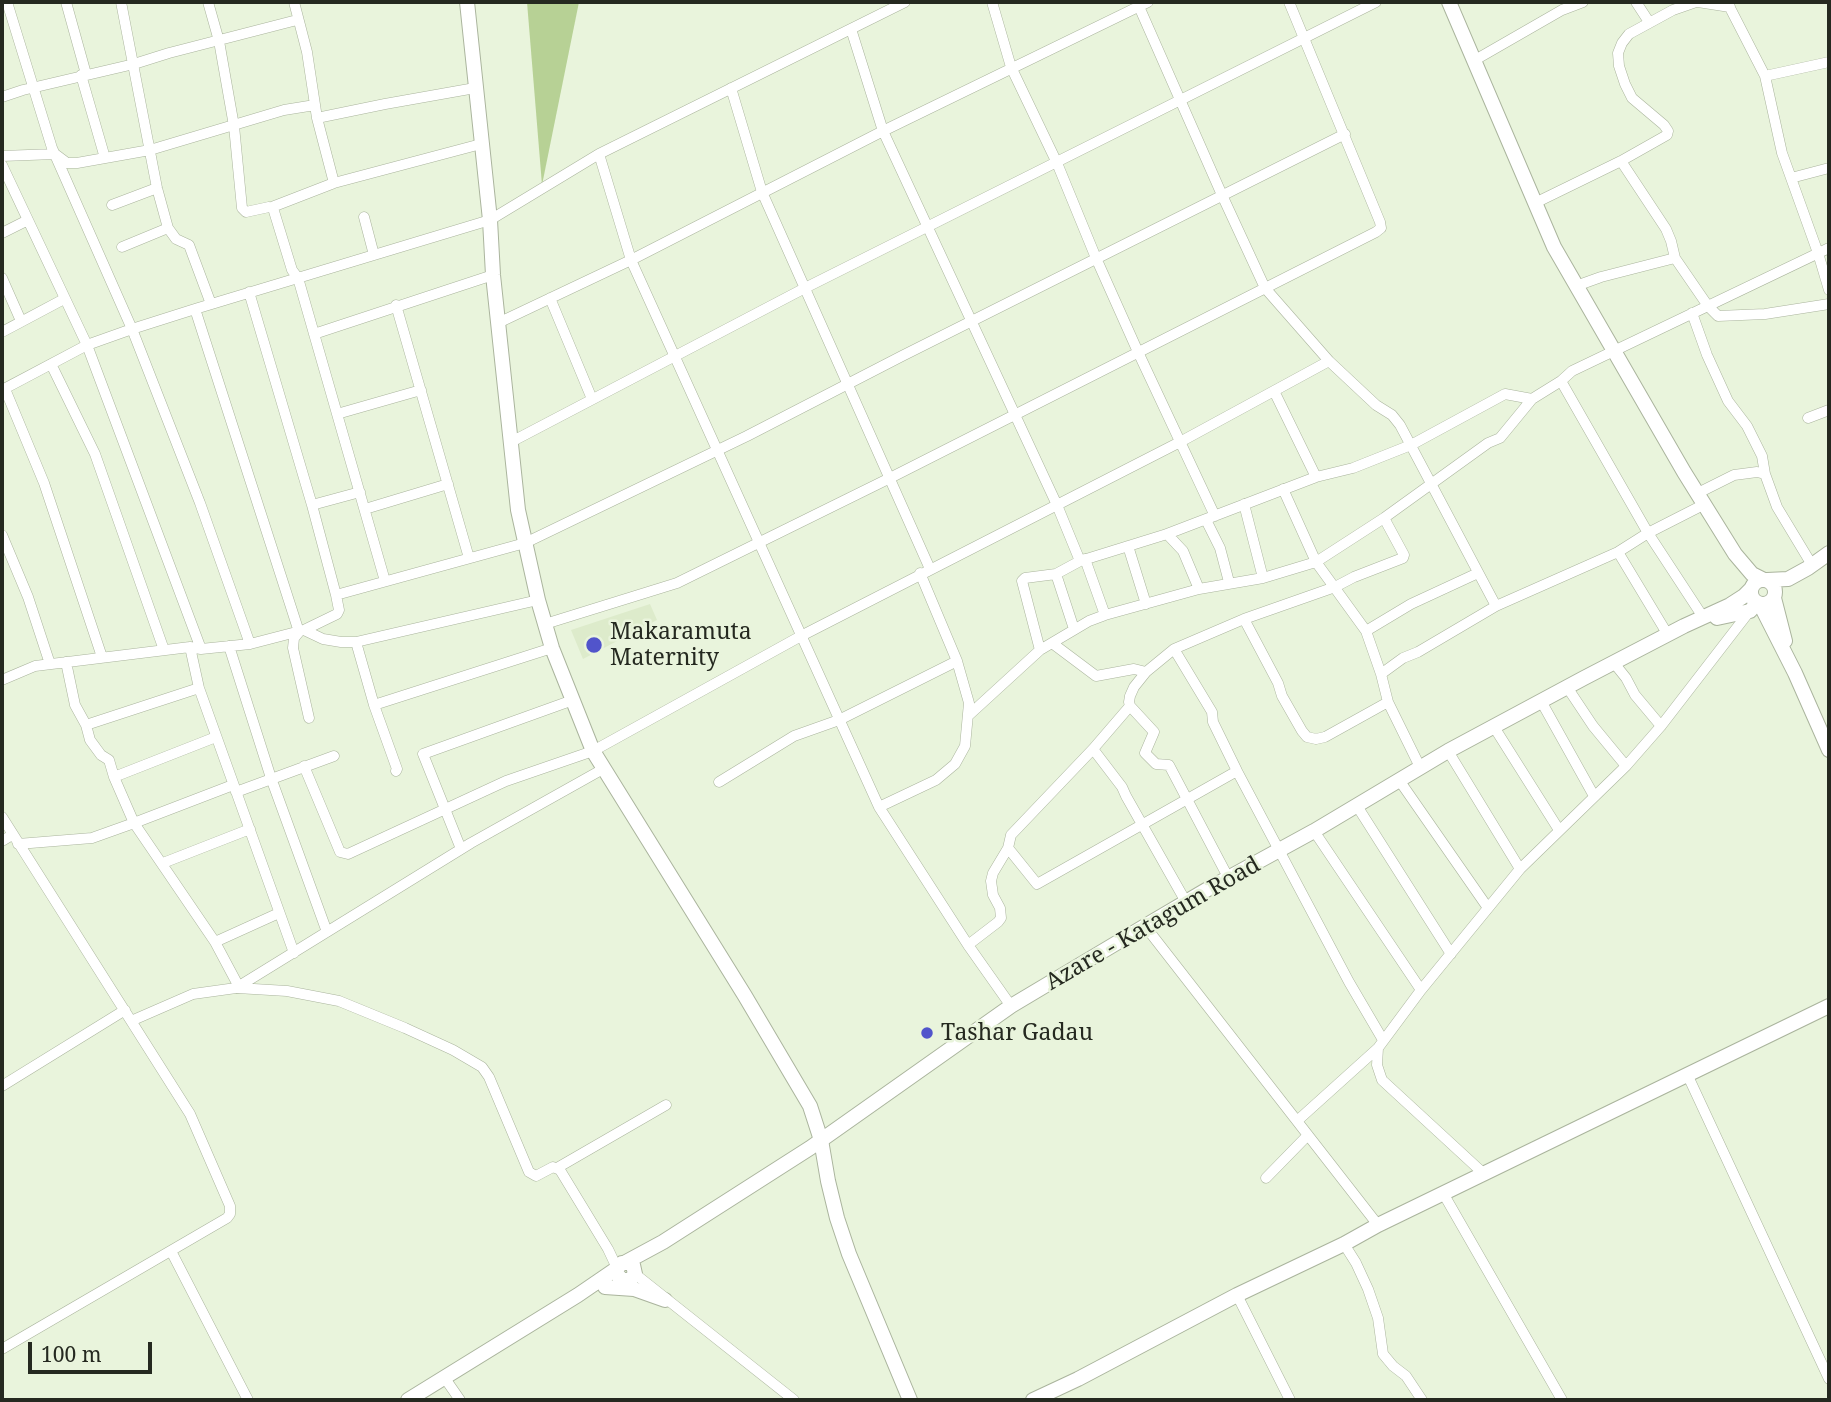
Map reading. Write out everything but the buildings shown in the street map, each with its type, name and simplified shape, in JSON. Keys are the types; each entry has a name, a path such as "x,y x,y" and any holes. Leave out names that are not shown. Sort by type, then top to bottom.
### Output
{"street":[{"path":"7,2 55,155 132,329 200,503 250,644"},
{"path":"66,2 105,158"},
{"path":"121,2 157,188 169,229 176,239 189,245 211,304"},
{"path":"208,2 219,40 243,211 272,207 334,183 481,144"},
{"path":"293,2 307,52 317,118 334,183"},
{"path":"467,2 518,510 538,600 552,648 593,751 603,769 803,1091 821,1140 832,1200 849,1254 910,1400"},
{"path":"102,657 44,483 3,390 87,345 132,329 490,220 599,154 905,2"},
{"path":"992,2 1012,67 1180,442 1210,518 1229,582"},
{"path":"545,624 677,583 1015,415 1381,228 1289,2"},
{"path":"511,442 805,288 1376,2"},
{"path":"1449,2 1555,247 1700,500 1741,562 1752,574 1757,594 1826,734 1829,750"},
{"path":"1475,60 1562,10 1583,2"},
{"path":"1636,2 1648,22"},
{"path":"1535,202 1667,135 1668,131 1664,125 1633,98 1625,84 1618,53 1629,34 1684,5 1697,2 1729,5 1765,76 1782,153 1829,290"},
{"path":"498,323 631,260 1141,3 1180,100 1265,288 1329,361 1400,425 1496,606"},
{"path":"2,97 297,20"},
{"path":"851,29 883,131 1083,560 1105,614"},
{"path":"1765,76 1829,62"},
{"path":"317,118 475,88"},
{"path":"731,89 762,192 890,478 957,662 969,703 965,746 955,764 936,780 879,807"},
{"path":"2,156 55,155 67,163 77,163 150,150 284,110 315,105"},
{"path":"336,595 525,543 717,450 1345,134"},
{"path":"599,154 631,260 879,807 968,945 1011,1006"},
{"path":"1621,160 1666,229 1675,258 1718,316 1765,314 1829,304"},
{"path":"2,164 87,345 201,649"},
{"path":"1791,178 1829,168"},
{"path":"112,205 157,188"},
{"path":"272,207 292,270 298,278 386,581"},
{"path":"364,217 374,255"},
{"path":"2,233 28,220"},
{"path":"122,247 169,229"},
{"path":"969,715 1040,650 1105,614 1229,582 1263,578 1316,562 1384,519 1488,443 1500,438 1532,399 1562,382 1572,371 1829,248"},
{"path":"1576,286 1675,258"},
{"path":"314,334 493,275"},
{"path":"2,278 22,321"},
{"path":"2,680 34,666 190,647 201,649 250,644 301,631 337,614 339,610 336,595 312,505 249,292"},
{"path":"550,298 592,399"},
{"path":"2,332 64,299"},
{"path":"396,305 469,558"},
{"path":"195,309 301,631"},
{"path":"1692,313 1728,401 1747,426 1762,456 1765,474 1777,507 1812,565"},
{"path":"304,766 340,852 348,854 506,781 593,751 801,636 1180,442 1329,361"},
{"path":"51,364 95,454 164,650"},
{"path":"1562,382 1648,533 1703,617"},
{"path":"337,414 421,390"},
{"path":"1275,391 1316,477"},
{"path":"1040,650 1022,580 1025,578 1056,573 1083,560 1167,534 1316,477 1353,468 1410,445 1505,394 1532,399"},
{"path":"1808,418 1829,410"},
{"path":"1381,674 1403,658 1496,606 1618,552 1734,475 1757,472 1765,474"},
{"path":"365,509 448,484"},
{"path":"1283,489 1316,562 1366,631 1388,702 1420,767"},
{"path":"312,505 360,492"},
{"path":"1244,504 1263,578"},
{"path":"1229,879 1169,765 1156,764 1145,753 1154,732 1130,706 1134,687 1146,672 1174,649 1244,619 1335,587 1397,561 1404,556 1384,519"},
{"path":"1167,534 1183,551 1199,589"},
{"path":"2,535 28,597 50,664"},
{"path":"1128,546 1146,604"},
{"path":"1618,552 1666,636"},
{"name":"Azare - Katagum Road","path":"1666,636 1718,617 1829,553"},
{"name":"Azare - Katagum Road","path":"1757,594 1768,604 1829,553"},
{"path":"1056,573 1074,629"},
{"path":"1366,631 1411,604 1478,573"},
{"path":"1297,1121 1369,1057 1520,869 1626,766 1661,726 1757,594"},
{"name":"Azare - Katagum Road","path":"408,1400 578,1295 647,1261 663,1242 821,1140 1011,1006 1186,901 1314,831 1448,751 1567,687 1703,617 1757,594"},
{"path":"1775,596 1794,673"},
{"path":"301,631 323,639 356,642 538,600"},
{"path":"1244,619 1278,683 1282,696 1307,737 1325,737 1388,702"},
{"path":"301,631 294,638 293,648 309,718"},
{"path":"356,642 396,771"},
{"path":"1052,643 1096,676 1133,669 1146,672"},
{"path":"229,646 271,778 327,932"},
{"path":"190,647 199,688 294,953"},
{"path":"374,705 552,648"},
{"path":"1174,649 1212,712 1213,722 1237,771 1380,1044 1377,1065 1382,1080 1483,1173"},
{"path":"66,662 75,705 86,725 90,740 101,755 109,760 134,824 215,942 237,988"},
{"path":"719,782 794,736 839,720 957,662"},
{"path":"1614,663 1635,695 1661,726"},
{"path":"1567,687 1592,726 1626,766"},
{"path":"86,725 199,688"},
{"path":"461,849 423,754 573,700"},
{"path":"1541,701 1594,796"},
{"path":"968,945 1001,918 991,881 1008,848 1011,835 1130,706"},
{"path":"1494,727 1559,830"},
{"path":"114,777 216,737"},
{"path":"1093,749 1122,787 1186,901"},
{"path":"1448,751 1520,869"},
{"path":"2,841 92,838 334,756"},
{"path":"237,988 461,849 603,769"},
{"path":"1008,848 1037,884 1237,771"},
{"path":"1399,780 1488,908"},
{"path":"1357,806 1451,954"},
{"path":"2,817 190,1114 230,1206 228,1218 2,1349"},
{"path":"163,863 250,829"},
{"path":"1314,831 1421,990"},
{"path":"215,942 279,913"},
{"path":"1145,926 1378,1225"},
{"path":"131,1021 193,994 237,988 287,990 339,1001 453,1050 482,1067 489,1077 529,1172 536,1176 553,1167 557,1168 666,1105"},
{"path":"1033,1400 1483,1173 1829,1006"},
{"path":"2,1086 125,1010"},
{"path":"1369,1057 1377,1065"},
{"path":"1687,1074 1829,1379"},
{"path":"1266,1178 1308,1135"},
{"path":"557,1168 608,1249 625,1270 794,1400"},
{"path":"1443,1193 1562,1400"},
{"path":"1344,1244 1368,1289 1378,1318 1383,1354 1406,1376 1422,1400"},
{"path":"172,1251 247,1400"},
{"name":"Azare - Katagum Road","path":"578,1295 606,1287 625,1270"},
{"path":"606,1287 634,1289 665,1300"},
{"path":"1237,1295 1290,1400"},
{"path":"444,1377 460,1400"}],"shaded area":[{"name":"Makaramuta Maternity","path":"650,604 657,620 583,659 571,630"}],"green space":[{"path":"527,2 579,2 542,185"}],"place":[{"name":"Makaramuta Maternity","path":"594,645"},
{"name":"Tashar Gadau","path":"927,1033"}]}
